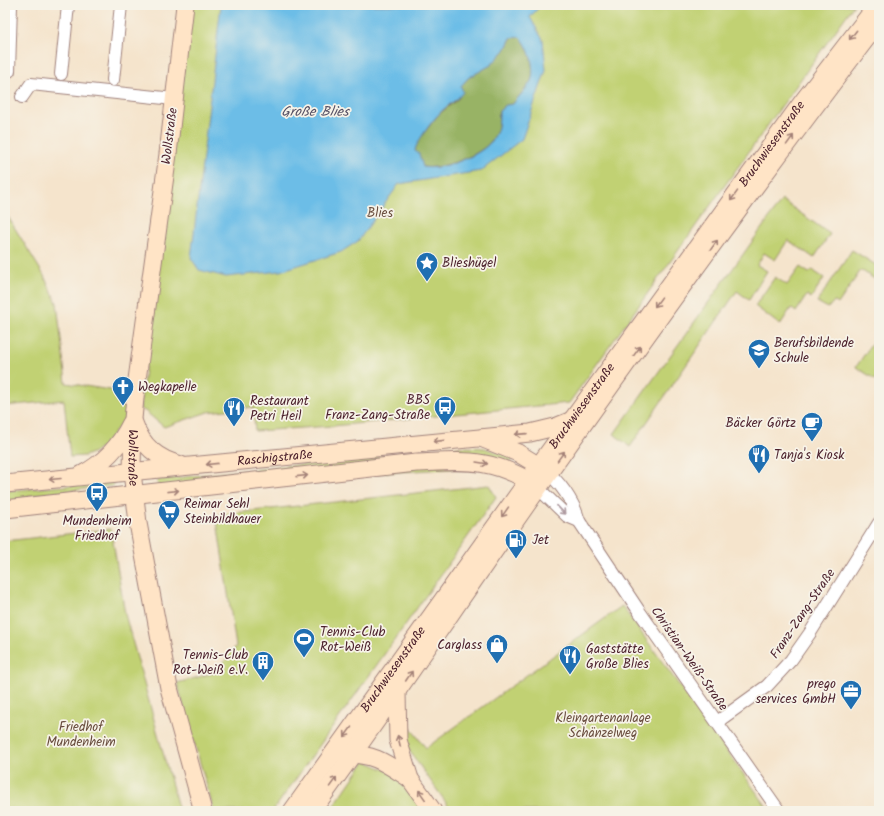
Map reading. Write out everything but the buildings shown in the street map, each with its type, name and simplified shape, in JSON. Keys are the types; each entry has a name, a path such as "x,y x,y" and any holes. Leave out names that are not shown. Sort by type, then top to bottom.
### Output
{"main road":[{"name":"Wollstraße","path":"185,5 133,419 132,472 134,495 169,688 183,746 203,811"},
{"name":"Bruchwiesenstraße","path":"544,470 572,420 803,101 878,5"},
{"name":"Bruchwiesenstraße","path":"292,811 533,484 815,105 879,22"},
{"path":"133,419 138,433 152,453 168,462 187,467"},
{"path":"76,477 93,469 111,454 126,433 133,419"},
{"path":"477,437 530,433 555,427 572,420"},
{"name":"Raschigstraße","path":"5,484 477,437 518,453 544,470"},
{"name":"Raschigstraße","path":"5,509 416,463 461,461 484,463 504,468 533,484"},
{"name":"Bruchwiesenstraße","path":"312,811 397,693 533,484"},
{"path":"397,693 397,732 410,779 433,811"},
{"path":"333,754 354,753 377,758 410,779"}],"street":[{"path":"9,71 11,5"},
{"path":"61,74 68,5"},
{"path":"113,80 122,5"},
{"name":"Wollstraße","path":"22,98 31,84 174,99"},
{"name":"Christian-Weiß-Straße","path":"544,470 575,508 579,521 639,611 778,811"},
{"name":"Christian-Weiß-Straße","path":"533,484 567,516 579,521"},
{"name":"Franz-Zang-Straße","path":"717,722 767,686 790,660 810,633 879,523"}],"green space":[{"name":"Blies","path":"191,5 854,5 569,403 333,426 255,431 253,407 208,412 164,427 145,411 140,409"},
{"path":"520,37 529,51 531,58 533,70 531,81 513,104 506,105 499,111 499,123 492,140 487,146 460,161 439,166 423,167 415,151 417,142 438,115 459,98 461,86 468,78 491,65 505,50 511,38"},
{"path":"782,200 830,234 814,258 788,240 775,260 764,253 757,265 767,271 749,300 737,291 630,447 614,434"},
{"path":"5,212 43,274 57,303 66,383 129,393 126,418 103,446 85,456 70,457 64,400 5,406"},
{"path":"852,250 879,267 879,282 861,270 838,304 834,301 828,308 817,302"},
{"path":"800,267 809,273 812,270 824,278 811,298 807,295 796,312 791,308 780,325 755,306 775,277 787,285"},
{"path":"879,333 879,382 856,367"},
{"path":"462,447 484,448 514,457 509,465 158,487 157,480"},
{"path":"113,482 113,486 39,494 5,503 5,491"},
{"name":"Tennis-Club Rot-Weiß","path":"489,485 496,497 273,811 214,811 177,683 217,672 236,646 216,515"},
{"name":"Friedhof Mundenheim","path":"111,529 125,614 179,811 5,811 5,541"},
{"name":"Kleingartenanlage Schänzelweg","path":"622,606 770,811 452,811 408,749 401,716 426,748"},
{"path":"365,761 402,777 425,811 330,811"}],"water":[{"name":"Große Blies","path":"221,5 541,5 530,17 543,40 546,70 522,139 481,171 399,184 358,241 341,252 280,271 226,277 199,270 191,258","holes":["520,37 531,58 533,70 531,81 513,104 506,105 499,111 499,123 492,140 479,152 460,161 440,167 423,167 419,154 415,151 421,138 432,122 463,92 461,86 468,78 491,65 505,50 511,38"]}],"place":[{"name":"Blieshügel","path":"427,282"},
{"name":"Berufsbildende Schule","path":"759,370"},
{"name":"Wegkapelle","path":"123,406"},
{"name":"BBS Franz-Zang-Straße","path":"445,426"},
{"name":"Restaurant Petri Heil","path":"234,428"},
{"name":"Bäcker Görtz","path":"812,442"},
{"name":"Tanja's Kiosk","path":"759,474"},
{"name":"Mundenheim Friedhof","path":"97,512"},
{"name":"Reimar Sehl Steinbildhauer","path":"169,530"},
{"name":"Jet","path":"516,560"},
{"name":"Tennis-Club Rot-Weiß","path":"304,658"},
{"name":"Carglass","path":"497,664"},
{"name":"Gaststätte Große Blies","path":"570,676"},
{"name":"Tennis-Club Rot-Weiß e.V.","path":"263,682"},
{"name":"prego services GmbH","path":"851,710"}]}
